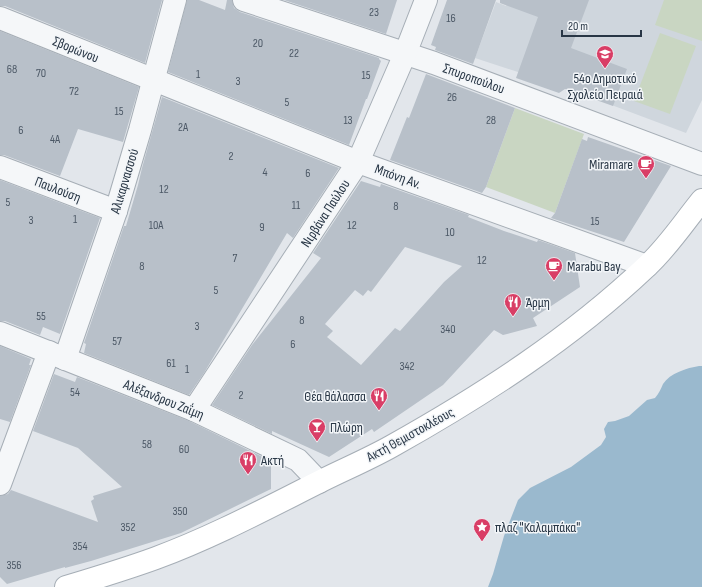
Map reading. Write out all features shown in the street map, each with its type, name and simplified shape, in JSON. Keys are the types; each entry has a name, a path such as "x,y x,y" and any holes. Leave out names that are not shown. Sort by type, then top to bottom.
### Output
{"main road":[{"name":"Ακτή Θεμιστοκλέους","path":"66,587 156,558 253,516 392,446 477,396 546,349 580,323 647,266 666,247 702,200"}],"street":[{"name":"Αλικαρνασσού","path":"0,484 57,356 116,211 140,130 152,79 175,0"},
{"name":"Σπυροπούλου","path":"244,0 478,80 702,164"},
{"name":"Νιρβάνα Παύλου","path":"194,410 358,162 405,54 426,0"},
{"name":"Σβορώνου","path":"0,18 152,79"},
{"name":"Μπόνη Αν.","path":"152,79 358,162 647,266"},
{"name":"Παυλούση","path":"0,167 116,211"},
{"name":"Αλέξανδρου Ζαΐμη","path":"0,332 194,410 298,460 319,482"}],"shaded area":[{"name":"54ο Δημοτικό Σχολείο Πειραιά","path":"509,0 702,0 702,100 686,133 561,86 475,58 496,2 506,6"}],"green space":[{"path":"664,0 702,0 702,41 655,25"},
{"path":"660,33 696,46 670,114 634,101"},
{"path":"515,108 584,134 555,213 486,187"}],"water":[{"path":"702,366 702,587 488,587 504,536 518,500 530,488 571,467 601,445 606,437 604,429 608,422 629,416 647,400 655,398 666,380 674,374"}],"building":[{"path":"0,0 162,0 145,63 5,6 0,6"},
{"path":"187,0 199,0 225,10 227,0 232,0 234,8 240,12 379,58 381,61 349,145 168,72"},
{"path":"284,0 397,0 386,34"},
{"path":"447,0 496,0 473,64 435,50 436,47 431,45"},
{"path":"500,0 589,0 571,48 627,69 613,106 565,89 559,93 516,78 538,17 500,3"},
{"path":"0,31 139,87 123,142 78,129 60,176 4,155 0,155"},
{"path":"426,74 515,108 486,187 482,193 390,160 407,117 409,118"},
{"path":"162,97 339,168 293,238 287,233 204,373 189,395 84,353 86,344 84,343 124,226 126,226"},
{"path":"588,137 671,166 624,242 551,218 555,213 582,139 587,141"},
{"path":"0,180 100,218 60,334 43,327 40,335 5,321 0,321"},
{"path":"361,181 380,187 381,184 469,215 468,217 504,231 537,242 538,240 575,253 580,287 533,318 537,326 503,335 494,330 443,385 374,432 372,429 329,457 272,431 272,434 212,405 252,345 321,258 313,253","holes":["405,247 462,266 444,282 400,331 395,328 361,365 327,337 333,331 325,324 355,290 363,296 368,290 371,292"]},
{"path":"0,346 31,359 29,365 31,365 10,422 0,419"},
{"path":"54,374 75,382 77,377 189,421 271,461 271,489 181,533 91,561 7,584 0,577 0,496 8,494 11,490 98,522 91,501 94,499 93,496 122,487 78,448 33,431"}],"place":[{"name":"54ο Δημοτικό Σχολείο Πειραιά","path":"605,69"},
{"name":"Miramare","path":"646,179"},
{"name":"Marabu Bay","path":"554,281"},
{"name":"Άρμη","path":"513,317"},
{"name":"Θέα θάλασσα","path":"379,411"},
{"name":"Πλώρη","path":"317,442"},
{"name":"Ακτή","path":"248,475"},
{"name":"πλαζ \"Καλαμπάκα\"","path":"482,542"}]}
